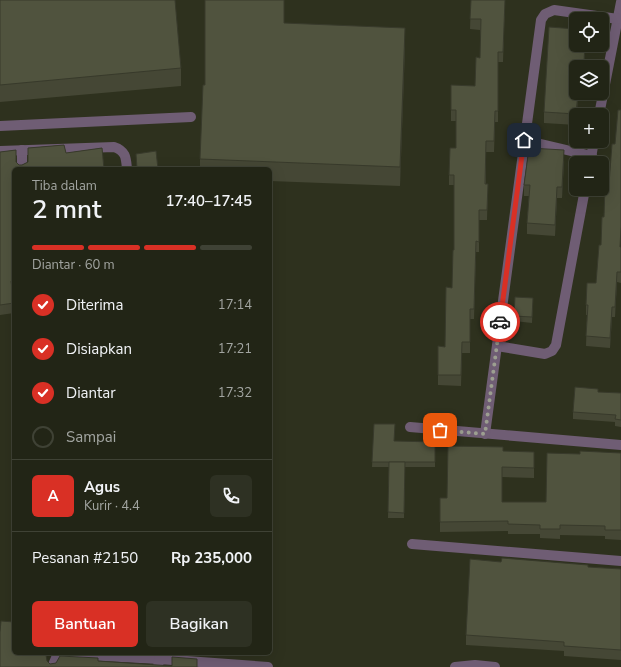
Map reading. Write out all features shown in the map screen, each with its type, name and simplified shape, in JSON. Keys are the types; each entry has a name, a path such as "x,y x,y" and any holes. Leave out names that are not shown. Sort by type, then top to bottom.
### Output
{"street":[{"path":"600,108 621,2"},
{"path":"485,434 541,20 545,14 554,10 618,19"},
{"path":"0,126 191,117"},
{"path":"524,140 580,156"},
{"path":"0,151 114,147 120,149 126,156 127,167"},
{"path":"22,150 22,167"},
{"path":"497,346 545,354 552,351 556,345 584,196"},
{"path":"410,427 621,445"},
{"path":"412,544 621,562"},
{"path":"52,667 56,658 64,655"},
{"path":"76,655 159,663 202,658 266,667"},
{"path":"455,667 475,665 495,667"}],"building":[{"path":"0,0 175,0 181,68 0,85"},
{"path":"205,0 284,0 284,23 405,28 400,167 200,159 203,85 205,85"},
{"path":"471,0 505,0 503,52 498,52 498,111 495,111 494,141 486,141 485,184 488,184 487,210 479,210 479,242 476,241 474,309 470,309 470,342 462,342 461,375 438,375 438,346 445,347 446,287 452,288 454,250 454,175 449,175 450,148 456,148 456,110 451,110 451,85 475,86 476,57 480,58 481,19 470,19"},
{"path":"549,27 569,28 569,52 585,52 584,60 569,60 569,100 577,100 577,108 569,108 569,114 544,112"},
{"path":"618,110 621,110 621,272 617,272 615,307 612,307 610,338 586,336 588,305 586,305 587,283 596,283 599,245 601,245 602,217 604,217 605,196 609,196 612,144 615,144"},
{"path":"64,145 66,153 102,148 104,167 12,167 12,303 0,305 0,152 16,150 16,162 19,165 22,165 28,162 28,148"},
{"path":"529,148 564,150 562,187 557,187 555,225 527,223 530,185 524,185"},
{"path":"156,151 158,167 137,167 136,154"},
{"path":"515,297 533,298 532,317 514,316"},
{"path":"575,387 598,389 598,392 621,393 621,420 615,419 616,415 573,412"},
{"path":"374,424 395,424 394,441 435,442 435,462 372,462"},
{"path":"448,446 503,447 503,451 534,452 534,468 502,467 502,502 546,502 547,453 580,454 580,451 621,453 621,530 605,530 605,526 560,525 560,529 540,529 540,525 508,524 508,521 440,522 440,498 447,498"},
{"path":"389,462 405,462 404,513 388,512"},
{"path":"502,558 621,569 621,650 564,646 564,642 466,635 470,559 501,562"},
{"path":"1,621 12,622 12,655 46,655 47,661 50,664 56,663 60,656 98,658 98,661 172,666 172,657 197,659 197,667 0,667"}],"way so far":[{"path":"440,430 485,434 500,322"}],"route":[{"path":"500,322 524,140"}]}
